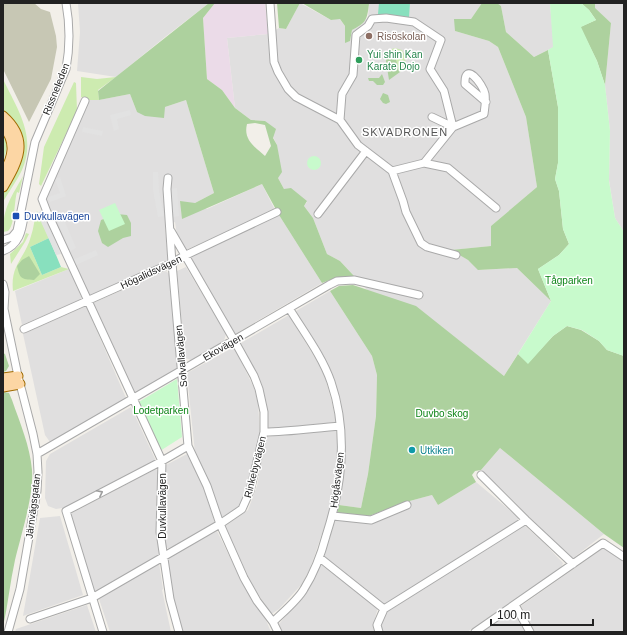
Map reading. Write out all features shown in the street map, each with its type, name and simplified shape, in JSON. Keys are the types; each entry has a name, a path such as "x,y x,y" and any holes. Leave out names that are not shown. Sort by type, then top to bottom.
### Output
{"main road":[{"path":"3,116 17,133 20,148 17,163 3,187"},
{"path":"3,126 10,135 12,143 11,158 3,174"},
{"path":"3,378 19,380"},
{"path":"3,387 19,380"}],"street":[{"name":"Rissneleden","path":"3,251 14,243 22,230 29,172 35,142 66,69 68,56 68,22 66,3"},
{"path":"270,3 274,62 288,89 296,97 340,120 358,145 392,170 406,212 422,243 427,247 456,255"},
{"path":"340,120 342,94 353,75 356,35 368,26 372,19 386,18 414,22 441,40 430,69 444,91 453,127"},
{"name":"Duvkullavägen","path":"85,101 42,199 162,461 160,532 170,598 179,632"},
{"path":"424,163 453,127 484,114 486,102"},
{"path":"432,117 453,127"},
{"path":"318,214 366,151"},
{"path":"392,170 424,163 448,168 496,208"},
{"name":"Rissneleden","path":"3,240 12,237 17,231 29,172"},
{"name":"Solvallavägen","path":"168,178 167,189 172,263 188,446 207,486 220,524 244,578 257,601 273,622 278,632"},
{"name":"Högalidsvägen","path":"24,329 172,263 277,212"},
{"name":"Rinkebyvägen","path":"30,619 92,598 220,524 237,514 245,504 250,491 264,432 264,412 259,389 254,376 234,340 170,232"},
{"name":"Ekovägen","path":"37,454 329,285 343,280 354,280 419,295"},
{"name":"Järnvägsgatan","path":"3,284 5,292 4,308 19,380 37,454 37,491 20,589 8,632"},
{"name":"Högåsvägen","path":"273,622 304,590 320,558 333,516 341,466 340,426 328,374 289,308"},
{"path":"264,432 288,432 309,428 340,426"},
{"path":"103,632 66,511 188,446"},
{"path":"481,475 573,564"},
{"path":"333,516 371,520 407,505"},
{"path":"378,632 377,625 384,609 526,520"},
{"path":"475,632 603,543 624,557"},
{"path":"320,558 384,609"},
{"path":"515,605 530,632"}],"shaded area":[{"path":"3,3 34,3 41,9 50,12 56,36 57,47 51,79 29,122 3,69"},
{"path":"78,3 209,3 116,77 77,71 80,32"},
{"path":"215,3 265,3 268,34 227,38 235,108 222,90 207,79 203,18"},
{"path":"300,3 331,20 339,18 345,26 345,42 350,41 352,30 361,25 368,17 370,3 482,3 471,19 455,31 489,41 498,47 526,117 537,187 491,226 491,246 452,250 468,260 479,270 517,268 551,301 504,376 416,307 367,290 340,261 327,254 313,218 304,206 307,202 284,189 278,178 277,145 265,121 251,120 235,108 227,38 268,34 279,28 286,29"},
{"path":"497,3 550,3 554,47 534,57 506,32 501,6"},
{"path":"595,3 624,3 624,232 615,218 609,180 610,131 605,85 611,23 594,8"},
{"path":"130,94 137,112 165,107 186,100 214,193 195,203 207,209 262,184 275,210 186,250 177,235 175,222 165,226 168,262 89,296 45,198 89,100 99,100"},
{"path":"130,110 131,115 117,119 119,129 114,131 110,115"},
{"path":"436,120 444,127 438,133 431,126"},
{"path":"83,127 103,131 102,136 82,132"},
{"path":"153,172 158,172 159,191 164,216 158,217 153,190"},
{"path":"60,177 66,196 50,202 48,197 60,193 55,179"},
{"path":"177,188 179,216 173,217 171,189"},
{"path":"42,211 61,254 56,255 37,213"},
{"path":"61,213 76,248 70,251 55,216"},
{"path":"279,215 322,283 235,334 189,257"},
{"path":"96,250 98,255 76,265 73,260"},
{"path":"186,267 226,334 224,341 191,360 185,358 177,271"},
{"path":"69,269 82,299 22,325 15,291"},
{"path":"166,271 169,274 178,368 134,394 132,393 93,303"},
{"path":"330,291 372,356 377,375 376,416 368,474 361,508 339,505 343,479 345,445 340,398 331,371 296,311"},
{"path":"86,306 126,398 50,442 45,435 23,334"},
{"path":"289,315 324,373 336,422 268,430 267,406 262,385 241,343"},
{"path":"234,347 254,388 258,402 260,436 248,488 241,505 222,518 208,480 195,453 187,375 189,372"},
{"path":"131,407 156,461 90,494 69,507 56,509 48,506 45,498 46,461 50,454"},
{"path":"336,428 338,454 331,507 310,569 301,585 279,609 273,613 270,613 250,581 225,526 248,510 257,486 266,437"},
{"path":"500,448 604,534 572,559 481,470"},
{"path":"187,454 203,485 215,523 169,549 166,547 164,538 166,465"},
{"path":"156,469 158,471 156,515 159,555 94,593 70,514"},
{"path":"476,482 519,518 517,522 386,605 323,558 336,519 370,523 409,506 406,502 432,495 438,505"},
{"path":"60,516 83,595 23,616 40,518"},
{"path":"524,525 563,563 561,568 467,632 380,632 384,614 518,527"},
{"path":"217,531 243,584 266,620 271,632 180,632 166,559"},
{"path":"605,547 624,562 624,632 535,632 521,606"},
{"path":"159,563 162,590 171,632 110,632 99,599"},
{"path":"320,564 378,607 373,626 375,632 283,632 279,624 306,592"},
{"path":"87,605 96,632 15,632 16,629"},
{"path":"512,611 525,632 481,632"}],"green space":[{"path":"209,3 215,3 203,18 207,79 222,90 235,108 251,120 265,121 276,129 273,138 277,145 282,172 278,178 284,189 291,188 307,201 304,206 313,218 327,254 340,261 354,276 335,278 322,283 279,215 262,184 182,219 180,201 195,203 214,193 186,100 165,107 164,118 145,116 137,112 130,94 99,100 98,91","holes":["255,123 265,125 271,146 265,156 248,139 246,130 247,124"]},
{"path":"277,3 300,3 286,29 279,28"},
{"path":"302,3 370,3 365,20 352,30 350,41 345,43 345,26 340,19 331,20"},
{"path":"379,3 410,3 409,17 378,14"},
{"path":"482,3 497,3 501,6 506,32 534,57 548,50 558,107 558,163 555,179 559,191 563,229 569,244 559,255 538,269 551,301 517,268 478,270 468,260 451,250 491,246 491,226 537,187 526,117 498,47 489,41 455,31 454,19 471,19"},
{"name":"Tågparken","path":"550,3 581,3 589,10 596,20 581,27 597,61 605,85 610,131 609,181 615,218 624,232 624,356 607,350 599,341 582,330 567,326 553,336 528,364 518,354 551,301 538,269 559,255 569,244 563,229 559,191 555,179 558,163 558,107 548,50 553,47"},
{"path":"581,3 595,3 595,8 611,23 605,85 597,61 580,27 596,20 589,10"},
{"path":"395,48 402,50 405,56 405,65 400,72 396,60 391,53 387,55 392,49"},
{"path":"391,53 396,60 400,72 389,80 386,61 387,55"},
{"path":"382,74 385,82 383,85 377,85 373,81 369,81 368,78 379,78"},
{"path":"81,77 97,79 116,77 98,90 99,100 89,100 81,97"},
{"path":"3,79 23,123 27,146 26,158 22,170 3,202 3,194 15,175 20,162 3,114"},
{"path":"74,82 76,83 77,111 41,186 39,184 44,147"},
{"path":"383,93 388,95 390,102 386,104 380,99"},
{"path":"3,133 7,146 3,164"},
{"path":"314,156 319,158 321,163 319,168 314,170 309,168 307,163 309,158"},
{"path":"23,176 19,193 17,192 16,196 12,224 8,231 3,232 6,209"},
{"path":"115,203 125,224 109,231 99,210"},
{"path":"37,211 49,238 30,247 42,275 61,267 69,269 13,291 14,274 28,244"},
{"path":"117,214 127,215 131,223 131,236 123,238 108,247 102,243 98,231 101,220"},
{"path":"26,233 29,234 11,264 10,254 23,242"},
{"path":"49,238 61,267 42,275 30,247"},
{"path":"29,256 40,274 34,280 22,278 19,274 17,266 22,260"},
{"name":"Duvbo skog","path":"353,285 416,306 504,376 518,354 528,363 553,336 567,326 581,330 599,341 607,350 624,356 624,548 604,534 500,448 481,470 475,471 472,475 476,482 438,505 432,495 406,502 369,516 337,513 339,505 361,508 368,474 376,416 377,375 372,356 330,291 339,286"},
{"path":"3,353 5,354 9,366 6,371 3,372"},
{"name":"Lodetparken","path":"177,379 182,437 160,451 137,403"},
{"path":"4,392 9,393 24,435 31,461 32,480 29,503 13,568 3,627"}],"place":[{"name":"Risöskolan","path":"369,36"},
{"name":"Yui shin Kan Karate Dojo","path":"359,60"},
{"name":"Duvkullavägen","path":"16,216"},
{"name":"Utkiken","path":"412,450"}],"district":[{"name":"SKVADRONEN","path":"405,132"}]}
